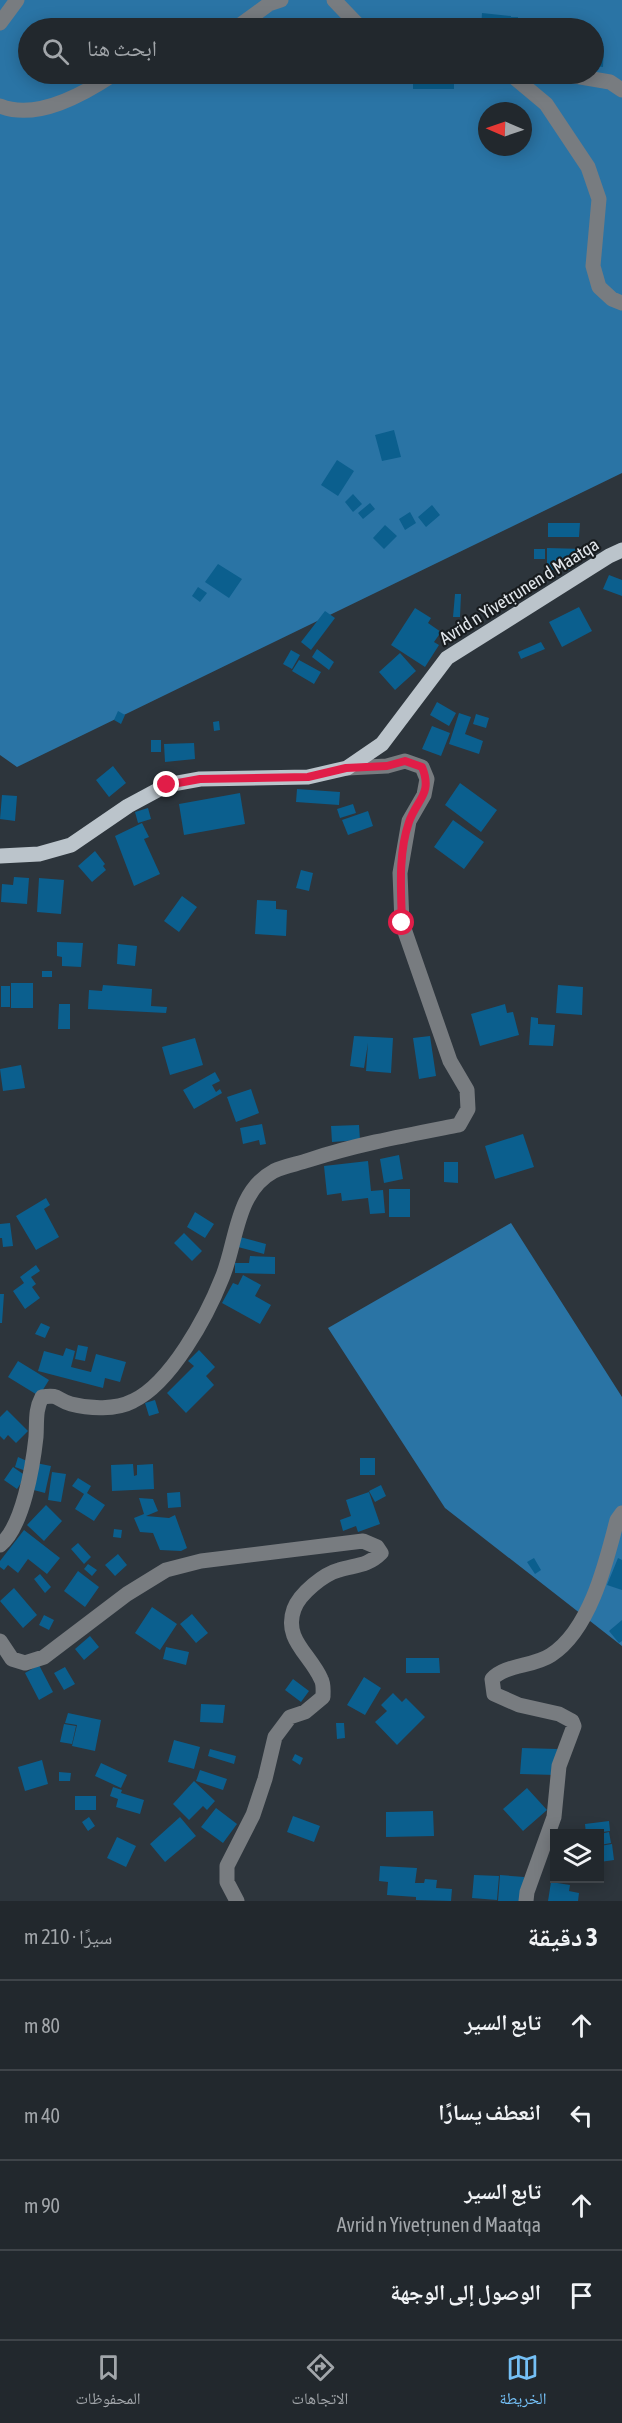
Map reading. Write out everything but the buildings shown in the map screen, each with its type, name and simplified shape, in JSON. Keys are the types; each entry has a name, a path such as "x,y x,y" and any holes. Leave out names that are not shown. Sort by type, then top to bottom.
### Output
{"main road":[{"name":"Avrid n Yivetṛunen d Maatqa","path":"0,856 39,854 71,845 128,806 167,785 200,779 308,777 346,768 382,744 447,658 493,627 622,550"}],"street":[{"path":"0,22 17,0"},
{"path":"250,18 269,4 281,0"},
{"path":"334,0 351,18"},
{"path":"604,81 622,90"},
{"path":"0,106 32,111 86,92 98,84"},
{"path":"522,84 546,104 588,166 599,199 593,266 599,287 612,299 622,303"},
{"path":"0,1545 6,1541 23,1502 32,1468 36,1407 42,1397 55,1395 69,1403 101,1408 133,1402 166,1376 200,1324 223,1278 242,1209 252,1191 262,1180 274,1172 331,1152 459,1125 468,1110 467,1090 450,1060 402,923 400,873 409,821 424,795 427,779 422,767 405,761 387,766 346,768"},
{"path":"526,1901 527,1892 554,1817 559,1766 574,1726 572,1721 559,1714 519,1705 494,1694 492,1679 500,1671 514,1669 551,1655 576,1630 604,1571 617,1520 622,1514"},
{"path":"0,1641 12,1659 26,1663 44,1657 127,1594 174,1567 201,1561 363,1541 377,1547 381,1553 374,1560 362,1566 338,1570 325,1577 304,1594 295,1608 291,1627 298,1647 322,1680 323,1697 305,1712 290,1717 275,1737 254,1815 226,1866 227,1882 237,1901"}],"shaded area":[{"path":"0,0 622,0 622,473 17,767 0,755"},
{"path":"511,1223 622,1397 622,1646 445,1508 328,1328"}],"route":[{"path":"167,785 200,779 308,777 346,768 387,766 405,761 422,767 427,779 424,795 409,821 400,873 402,923"}]}
